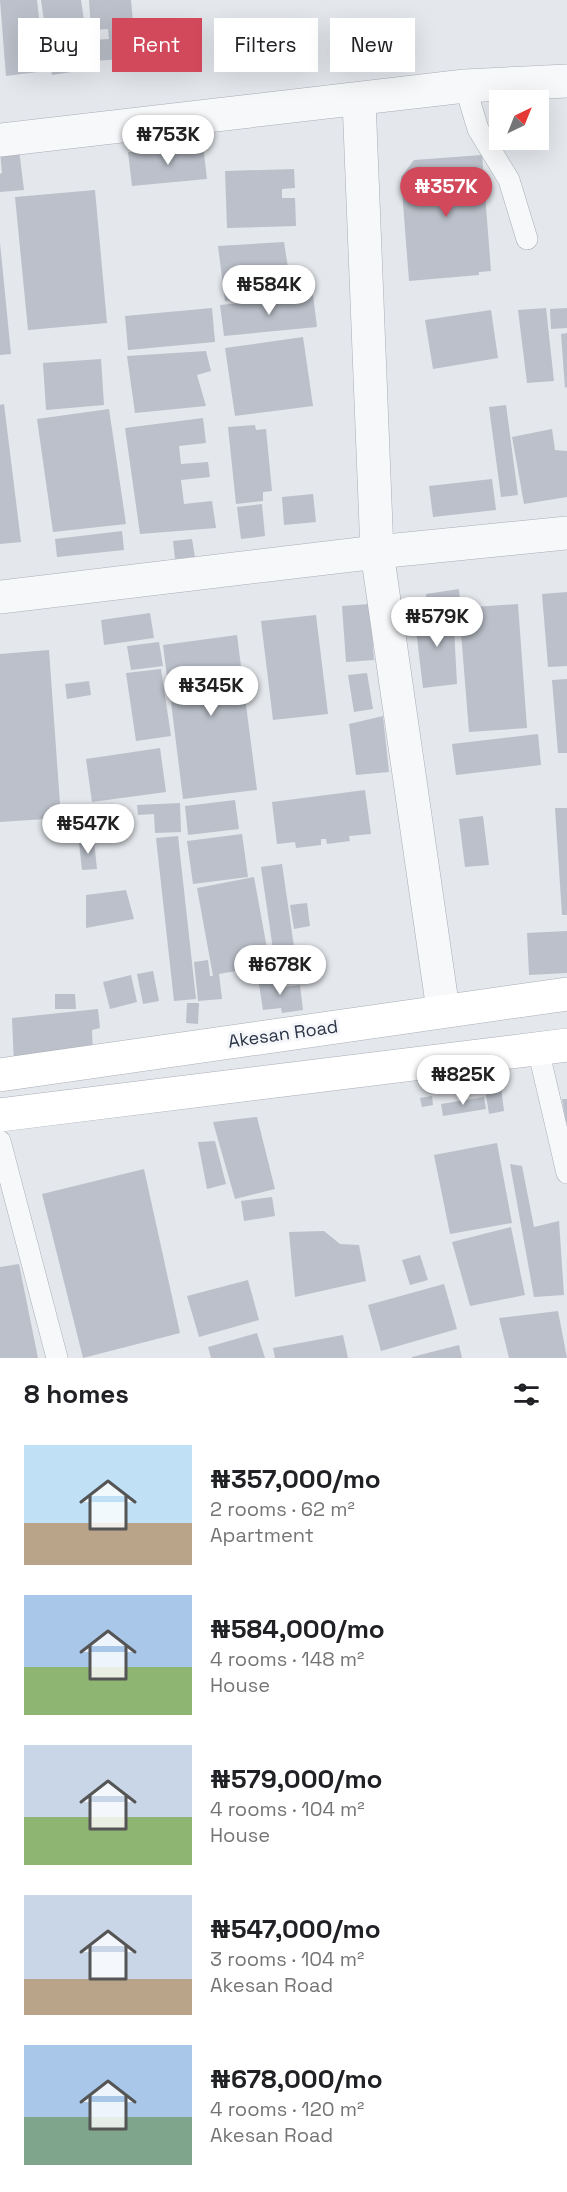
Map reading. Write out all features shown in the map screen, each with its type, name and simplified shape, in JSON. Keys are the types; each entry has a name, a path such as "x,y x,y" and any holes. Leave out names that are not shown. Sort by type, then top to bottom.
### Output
{"street":[{"path":"0,140 465,86 567,81"},
{"path":"359,100 377,552 443,1010"},
{"path":"0,597 377,552 567,533"},
{"name":"Akesan Road","path":"0,1075 567,994"},
{"path":"0,1115 553,1047"}],"lane":[{"path":"465,86 478,129 509,180 527,239"},
{"path":"553,1047 567,1173"},
{"path":"0,1141 57,1358"}],"building":[{"path":"0,0 37,0 39,18 18,18 18,72 37,72 6,76"},
{"path":"41,0 81,0 84,18 44,18"},
{"path":"89,0 131,0 133,18 112,18 112,60 100,61 100,40 109,39 108,29 100,29 100,18 90,18"},
{"path":"52,72 72,72 52,75"},
{"path":"203,145 207,179 132,186 128,152"},
{"path":"19,149 24,190 0,192 0,174 2,173 0,151"},
{"path":"482,155 491,271 479,272 479,275 409,281 401,177 414,160"},
{"path":"294,169 295,188 282,189 282,198 295,198 296,226 227,228 225,171"},
{"path":"95,190 107,323 28,330 15,197"},
{"path":"284,242 292,293 225,301 218,246"},
{"path":"0,243 11,354 0,355"},
{"path":"313,295 317,327 224,336 220,305"},
{"path":"212,308 215,342 128,350 125,316"},
{"path":"546,308 554,381 527,383 518,310"},
{"path":"567,308 567,328 551,329 550,309"},
{"path":"491,310 498,358 433,369 425,320"},
{"path":"567,333 567,387 565,388 561,334"},
{"path":"303,337 313,406 235,416 225,348"},
{"path":"206,351 211,371 197,375 206,406 135,413 127,356"},
{"path":"101,359 104,405 46,410 43,363"},
{"path":"4,404 21,542 0,544 0,405"},
{"path":"506,405 518,495 501,497 489,407"},
{"path":"109,409 126,524 53,532 37,419"},
{"path":"203,418 206,443 179,446 181,464 208,462 210,477 181,480 184,504 212,501 216,528 140,534 125,428"},
{"path":"255,425 256,430 266,429 272,491 263,492 263,501 236,504 228,427"},
{"path":"552,429 555,450 567,451 567,497 524,504 512,437"},
{"path":"492,479 496,510 433,517 429,486"},
{"path":"313,494 316,522 284,525 282,497"},
{"path":"262,504 265,536 241,539 237,507"},
{"path":"122,531 124,550 57,557 55,539"},
{"path":"192,539 195,557 175,559 173,541"},
{"path":"459,589 460,602 427,606 426,594"},
{"path":"567,592 567,666 548,667 542,594"},
{"path":"370,604 374,660 346,662 342,606"},
{"path":"518,604 527,728 469,732 459,608"},
{"path":"453,610 457,684 423,688 414,613"},
{"path":"150,613 154,638 104,645 101,620"},
{"path":"316,615 328,714 273,720 261,621"},
{"path":"237,635 257,790 183,799 171,702 186,700 185,691 169,693 163,645"},
{"path":"159,642 163,666 131,670 127,646"},
{"path":"49,650 61,818 0,822 0,654"},
{"path":"161,669 171,736 136,741 126,673"},
{"path":"367,673 373,709 354,712 348,675"},
{"path":"567,679 567,753 558,753 552,680"},
{"path":"89,681 91,695 67,699 65,684"},
{"path":"383,716 389,772 356,775 349,724"},
{"path":"538,734 541,765 456,775 452,744"},
{"path":"160,748 166,792 92,802 86,759"},
{"path":"365,790 371,834 349,836 350,841 327,844 326,839 321,839 321,845 296,848 295,842 277,844 272,802"},
{"path":"235,800 239,829 188,835 185,806"},
{"path":"180,803 181,832 155,833 154,814 138,815 137,805"},
{"path":"555,808 567,808 567,915 562,915"},
{"path":"483,816 489,865 465,867 459,819"},
{"path":"242,834 248,877 193,884 187,841"},
{"path":"178,836 196,999 174,1001 156,838"},
{"path":"94,841 97,869 82,870 79,842"},
{"path":"282,864 299,981 278,984 261,867"},
{"path":"254,877 270,965 219,974 222,999 198,1001 194,962 208,960 210,976 213,976 197,888"},
{"path":"126,890 134,919 86,928 86,895"},
{"path":"307,903 310,926 294,929 290,905"},
{"path":"567,931 567,973 529,975 527,933"},
{"path":"153,971 159,1001 143,1004 137,974"},
{"path":"131,975 137,1002 110,1009 103,982"},
{"path":"274,976 276,988 300,985 303,1010 282,1013 281,1008 263,1010 258,978"},
{"path":"55,994 75,994 76,1009 55,1009"},
{"path":"187,1003 199,1003 198,1024 186,1023"},
{"path":"98,1009 100,1028 92,1030 93,1055 14,1065 12,1018"},
{"path":"501,1087 504,1111 489,1114 485,1089"},
{"path":"432,1096 433,1105 422,1107 420,1098"},
{"path":"484,1097 486,1109 443,1116 441,1104"},
{"path":"562,1099 567,1099 567,1122 566,1122"},
{"path":"257,1117 275,1189 235,1199 213,1122"},
{"path":"215,1141 226,1184 207,1189 198,1142"},
{"path":"497,1143 512,1223 450,1234 434,1155"},
{"path":"510,1164 522,1166 534,1227 559,1221 564,1295 534,1297"},
{"path":"144,1169 180,1333 83,1358 42,1194"},
{"path":"272,1197 275,1216 244,1221 241,1201"},
{"path":"511,1227 525,1295 470,1306 452,1242"},
{"path":"324,1231 340,1244 359,1245 366,1281 295,1297 289,1232"},
{"path":"420,1255 428,1280 410,1285 402,1260"},
{"path":"19,1264 38,1358 0,1358 0,1267"},
{"path":"248,1280 259,1320 199,1337 187,1296"},
{"path":"444,1284 457,1329 381,1351 368,1305"},
{"path":"558,1311 567,1358 509,1358 499,1318"},
{"path":"257,1333 265,1358 211,1358 208,1347"},
{"path":"343,1335 348,1358 275,1358 273,1348"},
{"path":"459,1345 462,1358 412,1358 412,1357"}]}
